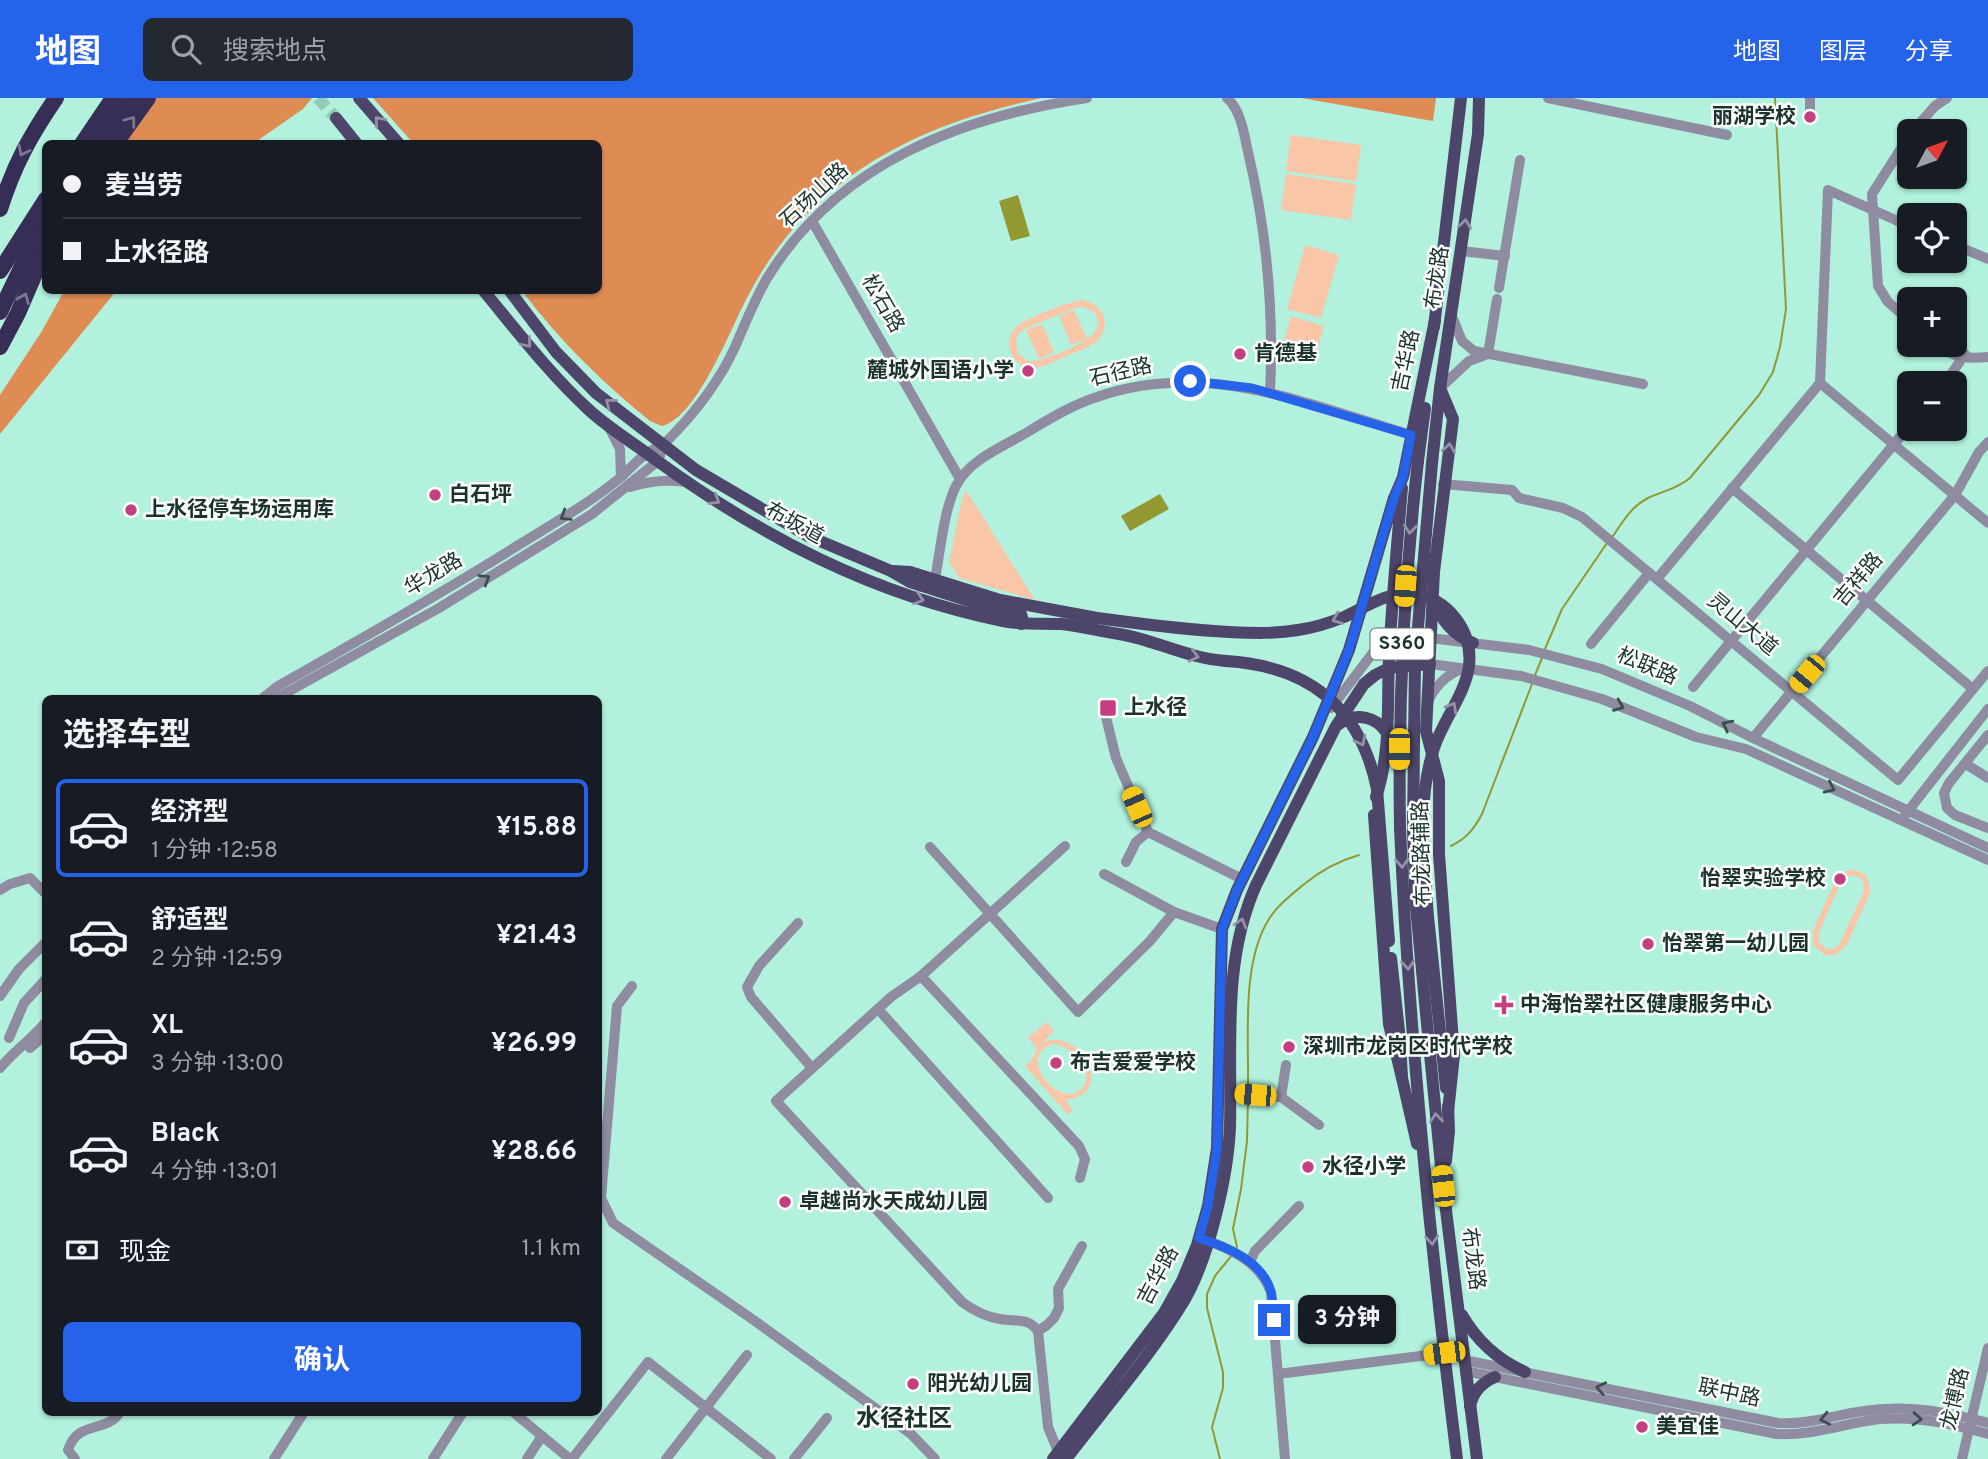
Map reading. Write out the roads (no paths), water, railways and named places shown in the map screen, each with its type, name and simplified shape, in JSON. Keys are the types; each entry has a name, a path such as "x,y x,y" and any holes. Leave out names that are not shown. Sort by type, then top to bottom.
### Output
{"highway":[{"path":"0,209 10,176 28,139 57,98"},
{"path":"85,140 113,98"},
{"path":"102,140 131,98"},
{"path":"118,140 148,98"},
{"path":"0,271 42,205"},
{"path":"0,313 42,233"},
{"path":"0,346 19,313 42,258"}],"main road":[{"path":"359,98 395,140"},
{"name":"布龙路","path":"1407,828 1415,662 1432,463 1440,388 1478,134 1479,98"},
{"name":"布龙路","path":"1407,828 1402,645 1407,565 1461,100"},
{"path":"336,118 354,140"},
{"name":"布坂道","path":"486,294 553,374 590,411 686,482 782,541 831,566 934,604 1118,634 1192,657 1261,665 1303,680 1329,698 1358,734 1372,766 1377,789 1402,1078"},
{"name":"布坂道","path":"512,294 556,352 596,393 696,470 807,536 919,585 1021,619"},
{"name":"吉华路","path":"1209,1241 1208,1206 1217,1149 1222,929 1242,879 1313,737 1355,634 1394,498 1403,477 1435,320"},
{"name":"布龙路辅路","path":"1440,388 1453,419 1433,591 1427,736 1439,781 1439,854 1454,1055 1448,1112"},
{"path":"1403,477 1390,636 1387,733 1382,778 1373,809 1391,1042 1426,1174"},
{"path":"891,571 910,572 1000,600 1097,618 1173,628 1262,633 1295,631 1326,624 1381,599 1404,594 1442,604 1453,614 1466,639 1469,660 1463,687 1438,735 1425,786 1423,833 1428,917 1448,1112 1448,1145 1443,1186"},
{"path":"1433,591 1445,623 1458,635 1473,643"},
{"path":"1389,668 1430,664"},
{"name":"吉华路","path":"1060,1457 1164,1313 1209,1241 1222,1183 1230,1128 1233,965 1241,924 1256,885 1336,726 1364,684 1389,668"},
{"path":"1336,726 1347,718 1360,716 1377,722 1387,733"},
{"name":"S360","path":"1407,828 1409,896"},
{"name":"布龙路","path":"1409,896 1426,1174 1457,1459"},
{"name":"布龙路","path":"1409,896 1477,1459"},
{"path":"1460,1312 1472,1331 1488,1348 1505,1362 1525,1372"},
{"path":"1470,1406 1473,1395 1480,1386 1495,1377"}],"street":[{"name":"石场山路","path":"664,444 691,415 713,385 767,279 792,243 812,221 864,176 918,145 947,133 1002,116 1087,98"},
{"path":"1227,98 1237,110 1240,120 1264,229 1271,313 1270,393"},
{"path":"1548,98 1727,135"},
{"path":"1810,98 1810,113"},
{"path":"1924,119 1947,98"},
{"path":"1897,155 1872,194 1878,286 1888,302 1897,310"},
{"path":"1488,354 1520,160"},
{"path":"1591,644 1732,488 1820,383 1828,190 1897,221"},
{"name":"松石路","path":"812,221 960,479"},
{"path":"1967,250 1988,259"},
{"path":"1461,251 1505,256"},
{"path":"1452,316 1462,341 1474,351 1643,384"},
{"path":"1440,388 1469,360 1488,354"},
{"path":"1967,356 1988,357"},
{"name":"石径路","path":"935,579 951,497 960,479 974,464 1063,411 1112,392 1147,384 1217,382 1270,393 1411,435"},
{"path":"1820,383 1988,523"},
{"path":"608,424 620,449 622,483"},
{"path":"1693,687 1897,440"},
{"name":"吉祥路","path":"1753,738 1955,495 1988,442"},
{"path":"622,483 647,453 664,444"},
{"path":"622,483 658,461 664,444"},
{"path":"622,483 668,480 686,482"},
{"name":"华龙路","path":"282,695 439,608 592,514 622,483"},
{"name":"华龙路","path":"267,695 438,596 622,483"},
{"name":"灵山大道","path":"1444,484 1512,490 1519,498 1563,508 1582,517 1898,780 1973,689"},
{"path":"1732,488 1973,689 1988,671"},
{"path":"1313,737 1331,707 1383,640 1390,636"},
{"name":"松联路","path":"1390,636 1432,638 1529,650 1602,669 1641,684 1753,738 1988,860"},
{"name":"松联路","path":"1430,664 1521,676 1602,699 1696,737 1746,749 1988,848"},
{"path":"1428,702 1441,682 1462,668"},
{"path":"1108,703 1103,705 1116,758 1148,832 1242,879"},
{"path":"1904,815 1988,709"},
{"path":"1988,735 1944,793 1947,808 1955,815 1988,828"},
{"path":"1966,764 1988,778"},
{"path":"1126,863 1136,842 1148,832"},
{"path":"1060,1457 1048,1427 1038,1331 1028,1321 999,1319 971,1309 962,1302 776,1101 878,1009 921,976 1065,846"},
{"path":"929,847 1078,1012 1150,941 1174,912"},
{"path":"1104,874 1174,912 1222,929"},
{"path":"0,890 30,878 42,890"},
{"path":"798,923 759,967 747,987 751,997 812,1068"},
{"path":"0,996 19,970 42,946"},
{"path":"921,976 1079,1146 1085,1159 1080,1178"},
{"path":"12,1058 4,1035 24,1003 42,983"},
{"path":"602,1186 617,1006 632,986"},
{"path":"878,1009 1048,1198"},
{"path":"0,1068 41,1039"},
{"path":"0,1076 12,1058"},
{"path":"1280,1097 1286,1065"},
{"path":"1230,1093 1280,1097 1319,1125"},
{"path":"602,1200 613,1223 911,1434 935,1459"},
{"path":"1248,1261 1299,1206"},
{"path":"1209,1241 1248,1261 1261,1271 1271,1292 1285,1459"},
{"path":"1038,1331 1048,1325 1059,1308 1058,1289 1082,1246"},
{"name":"龙博路","path":"1962,1459 1988,1348"},
{"path":"1278,1374 1444,1353"},
{"path":"666,1459 747,1355"},
{"path":"518,1416 571,1459 648,1362 771,1459"},
{"name":"联中路","path":"1464,1365 1525,1372 1778,1423 1811,1422 1865,1410 1929,1409 1970,1424 1988,1434"},
{"name":"联中路","path":"1464,1365 1495,1377 1777,1434 1813,1433 1866,1421 1897,1418 1988,1423"},
{"path":"75,1459 68,1450 71,1440 91,1426 107,1424 117,1416"},
{"path":"274,1459 301,1416"},
{"path":"433,1459 460,1416"},
{"path":"794,1459 827,1418"},
{"path":"527,1459 542,1436"}],"waterway":[{"path":"1613,536 1628,514 1642,501 1690,478 1759,395 1773,372 1786,309 1775,98"},
{"path":"1545,649 1562,609 1607,543"},
{"path":"1535,675 1542,658"},
{"path":"1451,846 1470,833 1482,814 1532,684"},
{"path":"1248,1089 1248,1001 1254,957 1260,937 1276,910 1303,885 1330,867 1359,855"},
{"path":"1237,1247 1233,1229 1247,1141 1248,1098"},
{"path":"1220,1459 1212,1427 1223,1388 1223,1372 1207,1308 1207,1294 1215,1276 1232,1255"}],"tunnel":[{"path":"318,98 336,118"}],"place":[{"name":"丽湖学校","path":"1810,117"},
{"name":"肯德基","path":"1240,354"},
{"name":"麓城外国语小学","path":"1028,371"},
{"name":"白石坪","path":"435,495"},
{"name":"上水径停车场运用库","path":"131,510"},
{"name":"上水径","path":"1108,708"},
{"name":"怡翠实验学校","path":"1840,879"},
{"name":"怡翠第一幼儿园","path":"1648,944"},
{"name":"中海怡翠社区健康服务中心","path":"1504,1005"},
{"name":"深圳市龙岗区时代学校","path":"1289,1047"},
{"name":"布吉爱爱学校","path":"1056,1063"},
{"name":"水径小学","path":"1308,1167"},
{"name":"卓越尚水天成幼儿园","path":"785,1202"},
{"name":"阳光幼儿园","path":"913,1384"},
{"name":"美宜佳","path":"1642,1427"}],"district":[{"name":"水径社区","path":"904,1420"}]}
